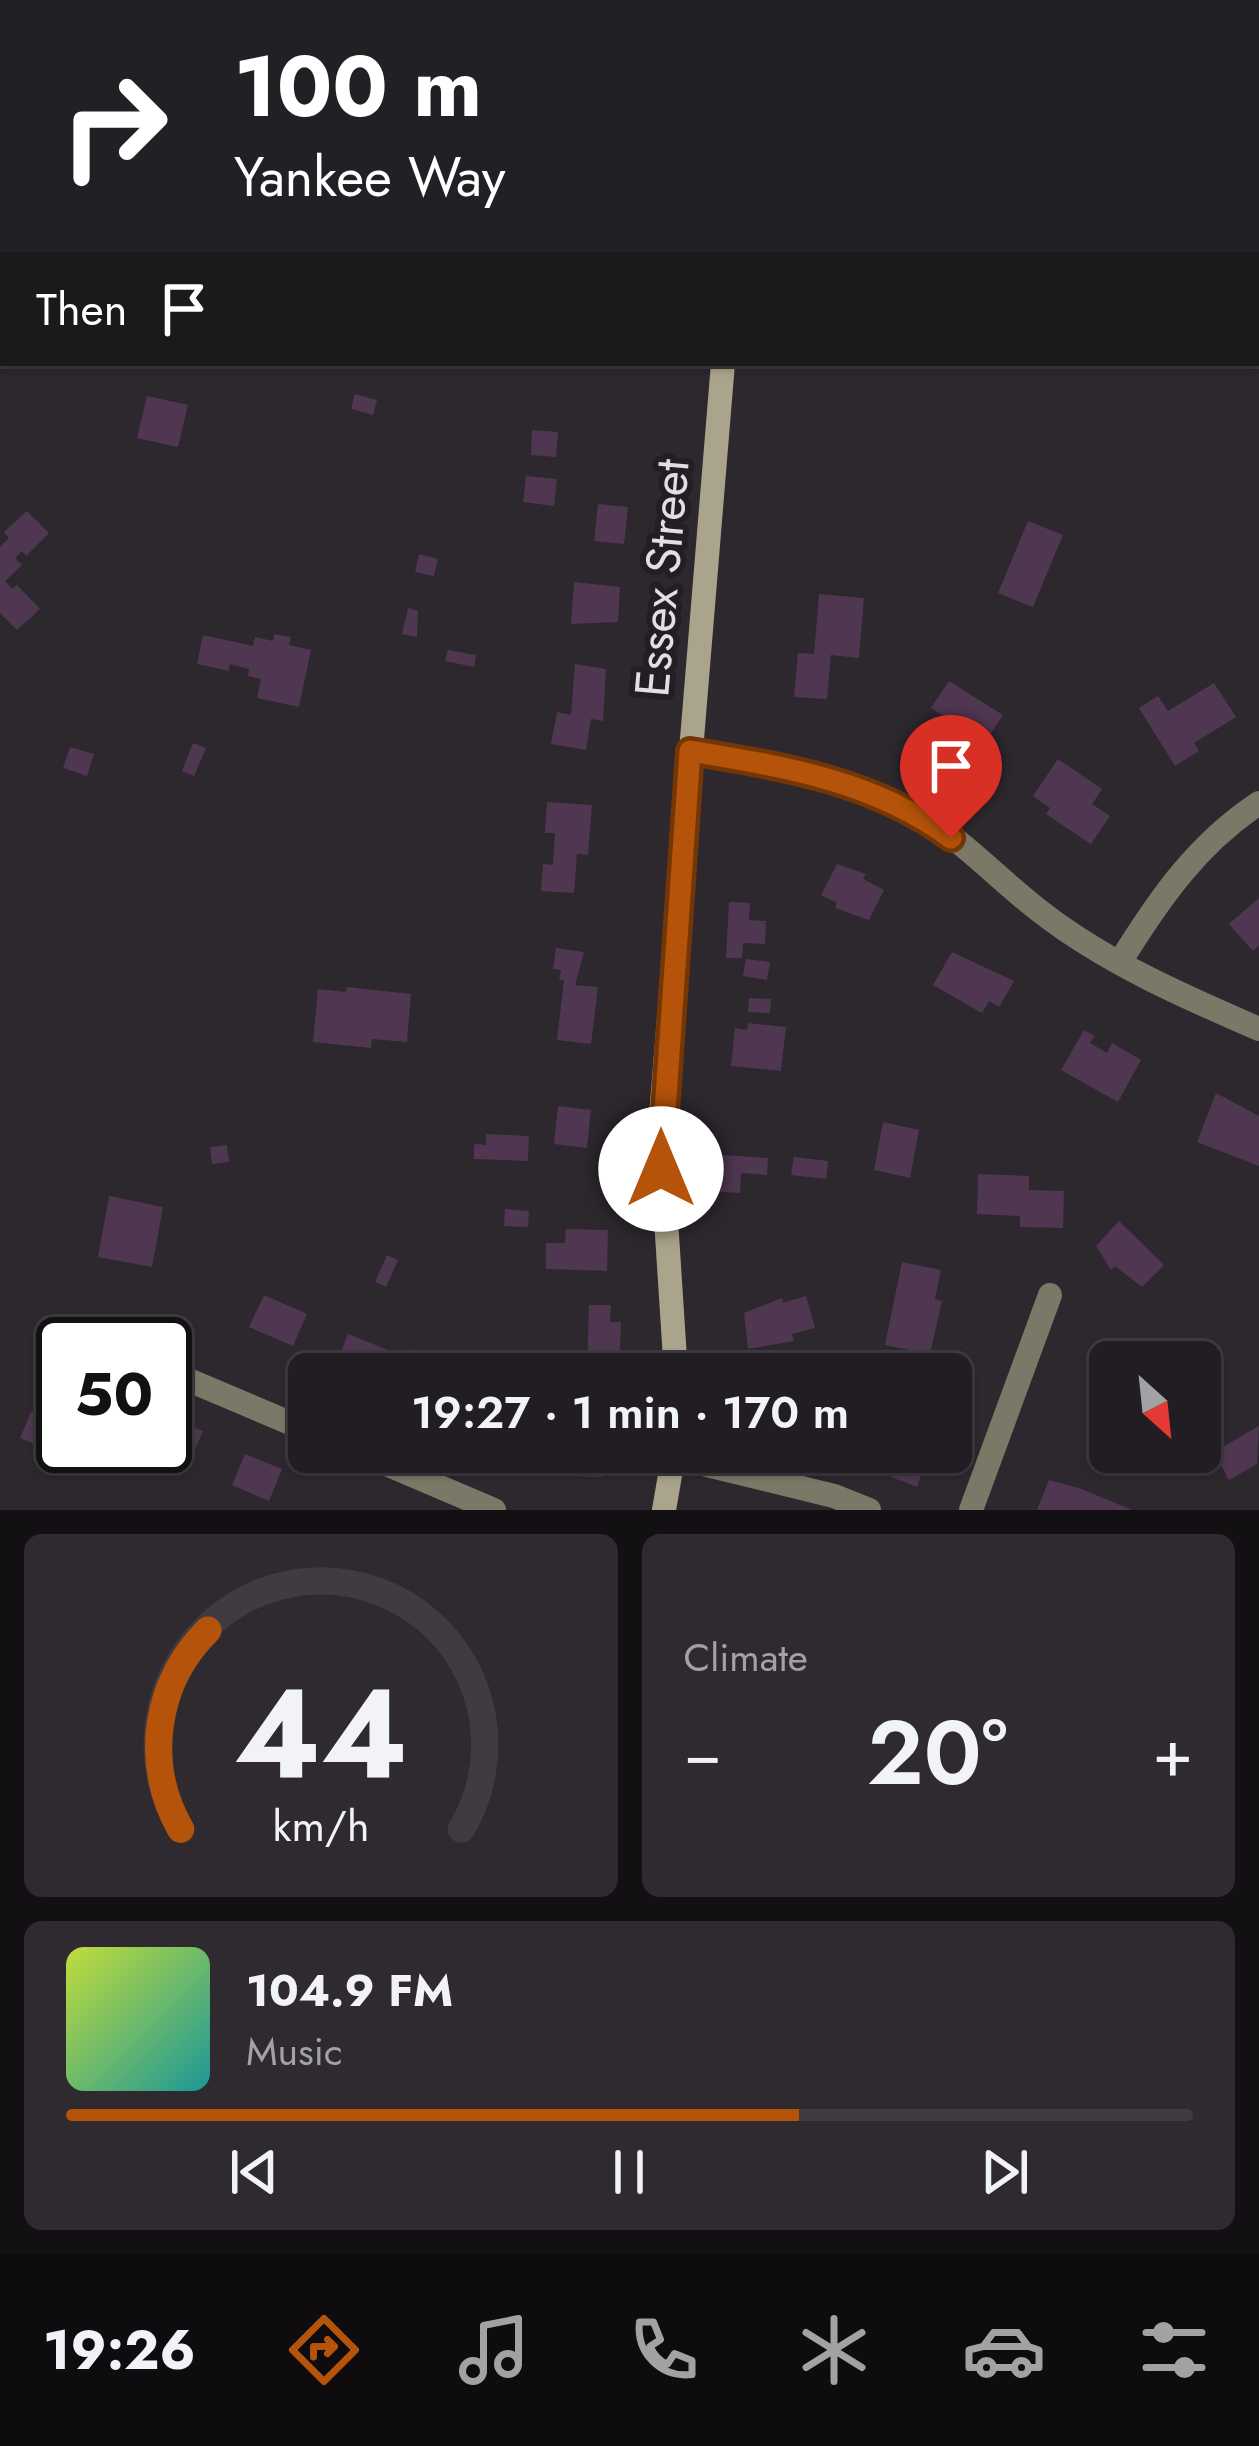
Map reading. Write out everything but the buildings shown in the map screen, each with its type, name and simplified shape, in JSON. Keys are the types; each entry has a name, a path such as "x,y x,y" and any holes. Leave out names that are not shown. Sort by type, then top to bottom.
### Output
{"main road":[{"name":"Essex Street","path":"675,1353 660,1127 723,366"},
{"path":"664,1510 671,1473"}],"street":[{"path":"690,751 780,766 863,789 922,816 1043,914 1120,962 1259,1029"},
{"path":"1120,962 1189,862 1222,827 1259,803"},
{"path":"971,1510 1050,1295"},
{"path":"192,1381 288,1422"},
{"path":"407,1473 494,1510"},
{"path":"738,1473 869,1510"}],"route":[{"path":"661,1169 665,1045 690,751 780,766 863,789 922,816 951,838"}]}
